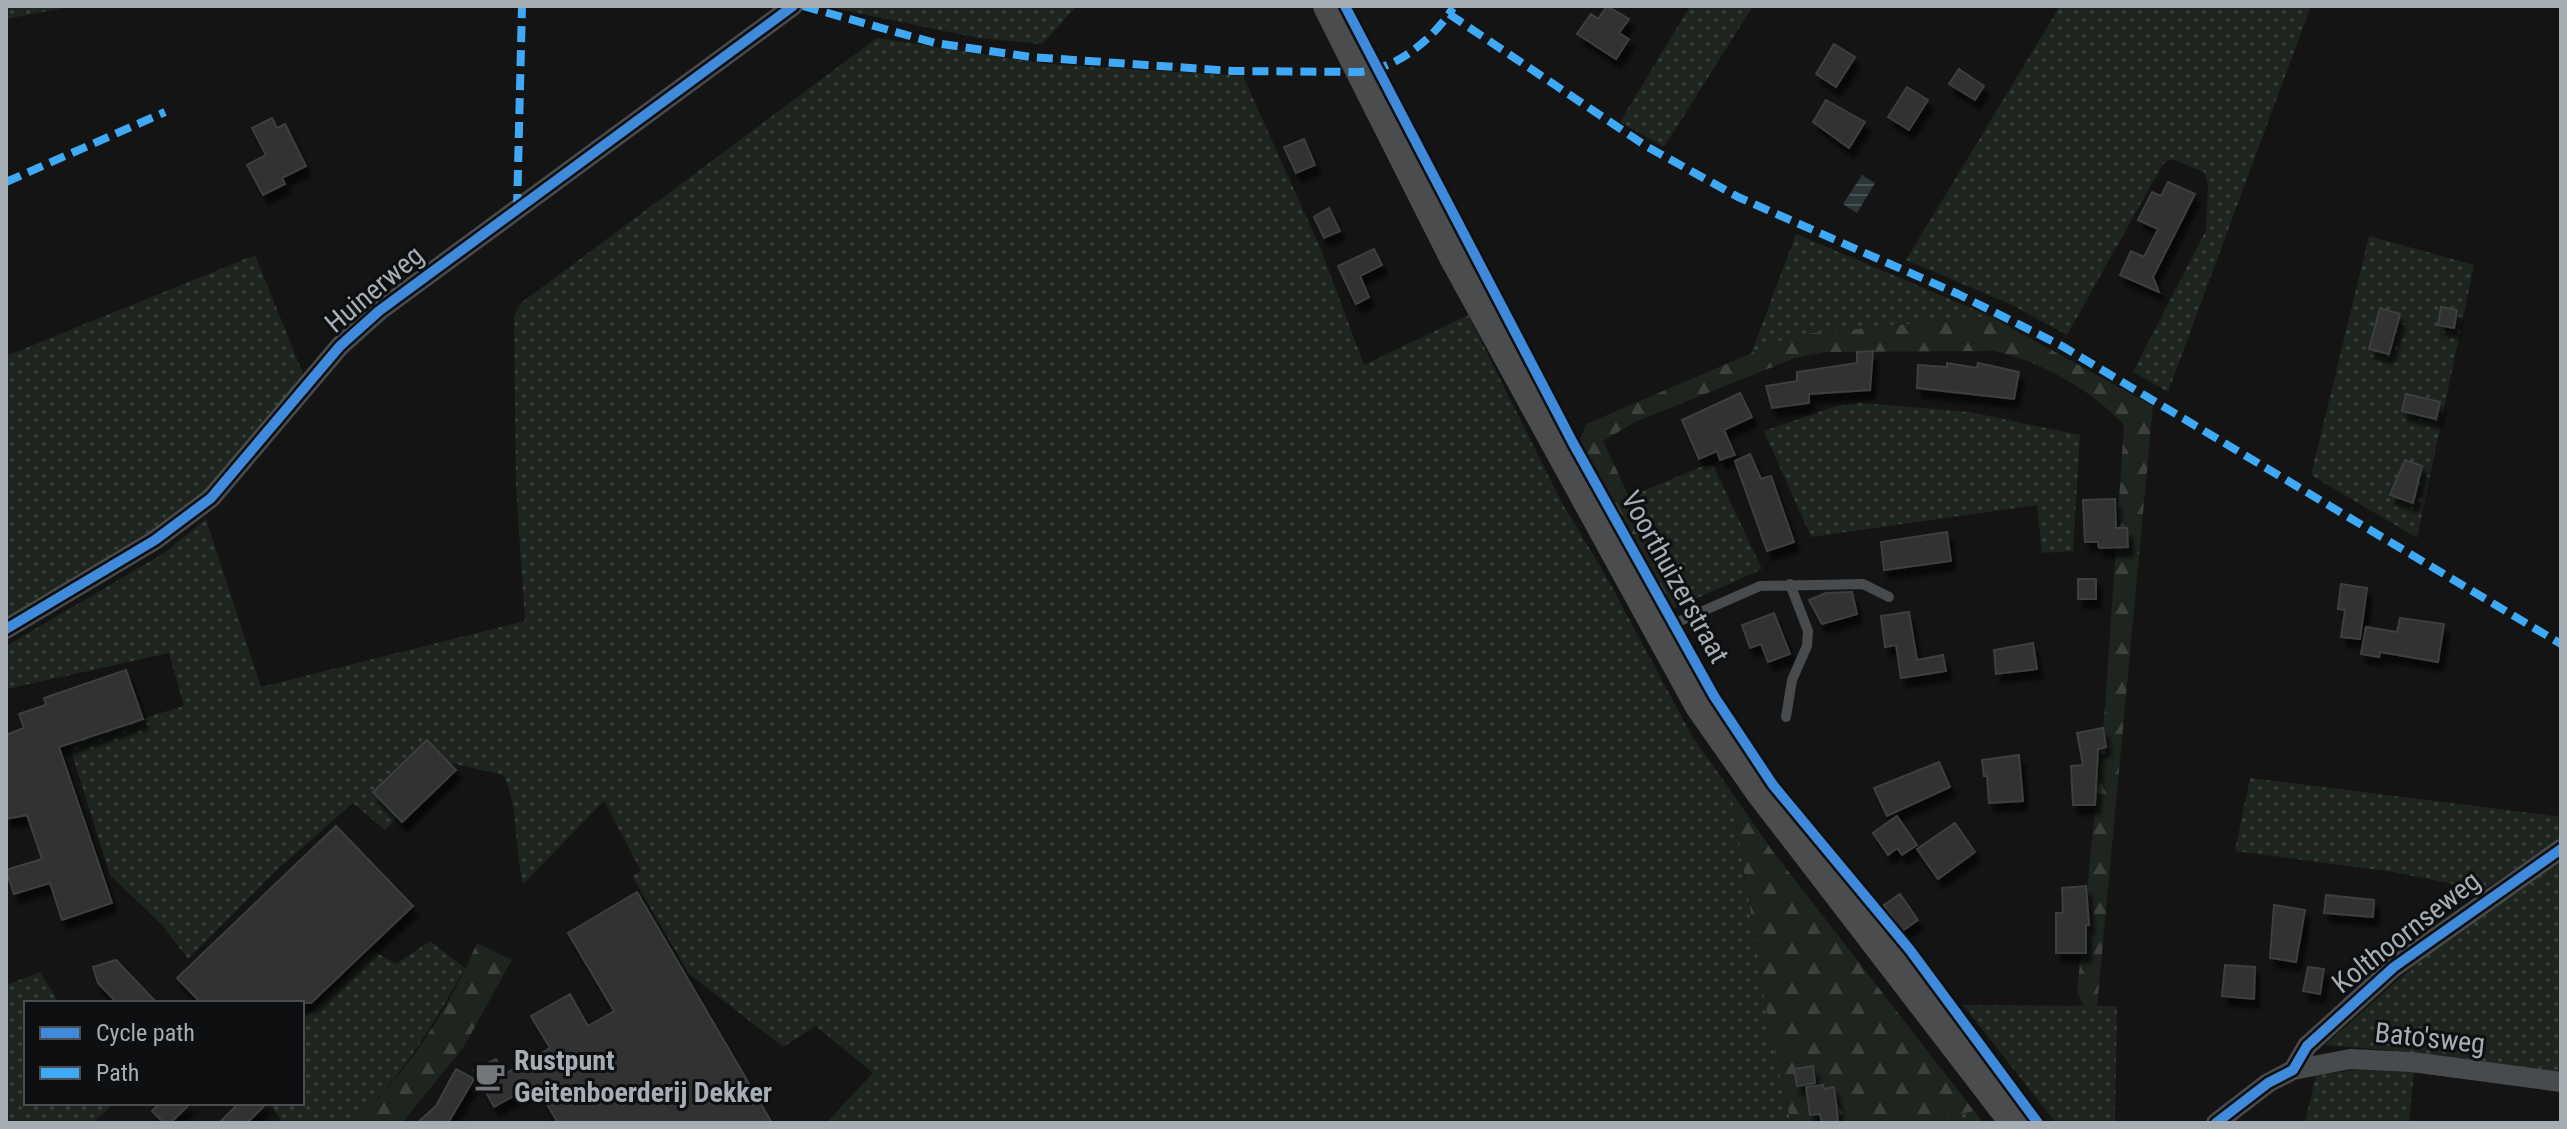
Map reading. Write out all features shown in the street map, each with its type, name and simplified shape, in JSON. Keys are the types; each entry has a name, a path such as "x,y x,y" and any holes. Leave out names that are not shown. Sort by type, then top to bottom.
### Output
{"main road":[{"name":"Voorthuizerstraat","path":"1328,6 1454,257 1700,706 1759,790 2015,1123"}],"street":[{"name":"Huinerweg","path":"6,629 155,540 211,498 331,357 379,311 793,6"},
{"name":"Kolthoornseweg","path":"2216,1123 2268,1083 2293,1070 2307,1046 2394,967 2561,849"},
{"name":"Bato'sweg","path":"2293,1070 2365,1059 2412,1062 2561,1082"}],"lane":[{"path":"1786,717 1792,680 1807,646 1808,631 1790,584"},
{"path":"1657,632 1760,586 1863,584 1889,597"}],"green space":[{"path":"6,6 75,6 6,19"},
{"path":"824,6 1077,6 1042,44 978,38"},
{"path":"1690,6 1753,6 1664,147 1620,122"},
{"path":"2060,6 2311,6 2168,392 2133,372 2206,230 2208,184 2204,172 2172,159 2163,164 2067,335 2010,304 1906,260"},
{"path":"877,38 1048,64 1243,76 1322,252 1364,365 1468,315 1562,503 1606,576 1692,736 1731,791 1771,1036 1791,1123 826,1123 873,1073 816,1026 783,1047 688,973 632,876 641,871 604,801 523,884 512,802 504,775 450,763 385,830 353,803 276,871 188,959 163,926 110,875 68,741 184,706 169,653 7,689 6,646 164,553 206,519 261,687 525,621 516,488 514,316 521,303"},
{"path":"1796,234 1990,316 1794,335 1751,354"},
{"path":"2369,236 2474,265 2417,538 2311,475"},
{"path":"255,255 304,376 267,423 184,513 6,621 6,356"},
{"path":"1990,316 2153,406 2097,1006 2084,1006 2077,993 2105,708 2124,425 2097,400 2064,379 2029,362 1994,351 1825,352 1795,358 1635,422 1603,441 1680,606 1670,610 1580,440 1586,424 1794,335"},
{"path":"1861,403 1970,412 2080,435 2073,551 2042,553 2037,505 1811,537 1764,431 1836,406"},
{"path":"1705,465 1713,465 1762,569 1680,606 1629,497"},
{"path":"2250,778 2561,817 2561,839 2483,890 2393,872 2235,851"},
{"path":"1731,791 1771,849 1974,1111 1922,1123 1791,1123 1771,1036"},
{"path":"2561,861 2561,1072 2411,1052 2325,1045 2435,947"},
{"path":"430,941 465,968 401,1070 353,1123 283,1123 270,1105 304,1105 304,1019 372,950 396,964"},
{"path":"477,943 512,960 463,1048 402,1123 353,1123 391,1084 424,1040 453,992"},
{"path":"40,972 58,1001 24,1001 24,1105 108,1105 110,1108 92,1123 6,1123 6,985"},
{"path":"1963,1005 2117,1006 2115,1123 2056,1123"},
{"path":"2356,1070 2414,1071 2409,1123 2305,1123 2316,1075"},
{"path":"1974,1111 1983,1123 1922,1123"}],"shaded area":[{"path":"1862,175 1875,183 1857,213 1843,204"}],"building":[{"path":"1607,6 1629,19 1619,33 1629,39 1616,59 1577,34 1591,14 1598,19"},
{"path":"1834,44 1855,57 1836,87 1816,74"},
{"path":"1959,69 1984,86 1975,100 1949,84"},
{"path":"1907,87 1928,100 1909,130 1888,117"},
{"path":"1826,100 1865,122 1849,148 1813,122"},
{"path":"272,118 277,128 285,124 306,166 282,178 285,184 263,195 247,165 266,155 252,128"},
{"path":"1304,139 1315,165 1296,173 1284,147"},
{"path":"2168,182 2195,194 2153,277 2159,292 2120,275 2131,251 2144,257 2158,229 2138,220 2152,192 2161,196"},
{"path":"1329,208 1340,231 1324,238 1314,217"},
{"path":"1374,249 1382,265 1360,276 1369,297 1356,304 1338,266"},
{"path":"2441,307 2457,310 2454,328 2438,325"},
{"path":"2380,308 2400,314 2389,354 2369,349"},
{"path":"1873,351 1870,390 1809,394 1809,403 1772,408 1766,386 1797,381 1797,372 1857,363 1857,352"},
{"path":"1947,363 1977,368 1978,363 2019,372 2014,399 1917,388 1918,365 1947,367"},
{"path":"1740,393 1752,417 1724,430 1735,455 1720,460 1717,451 1699,459 1682,420"},
{"path":"2406,394 2440,402 2436,419 2402,411"},
{"path":"1750,454 1761,479 1771,476 1794,542 1767,551 1735,461"},
{"path":"2405,460 2422,466 2413,503 2390,495"},
{"path":"2115,499 2116,528 2127,528 2128,547 2099,548 2098,542 2085,542 2083,500"},
{"path":"1947,532 1951,561 1884,570 1881,542"},
{"path":"2078,579 2096,579 2096,599 2078,599"},
{"path":"2341,584 2367,588 2360,639 2341,637 2345,610 2338,609"},
{"path":"1852,592 1857,614 1822,624 1809,600 1826,593"},
{"path":"1909,612 1917,660 1943,655 1946,671 1901,678 1896,645 1885,647 1881,616"},
{"path":"1774,613 1790,654 1768,662 1761,644 1750,648 1742,625"},
{"path":"2400,618 2444,624 2438,662 2380,652 2379,657 2361,654 2366,627 2397,632"},
{"path":"2033,643 2037,669 1996,674 1994,650"},
{"path":"126,670 143,719 59,747 112,903 62,920 50,883 14,894 6,870 42,859 27,815 6,819 6,735 24,728 19,714 46,705 44,698"},
{"path":"2103,728 2106,747 2098,749 2095,805 2073,805 2071,766 2083,765 2077,733"},
{"path":"427,740 456,770 402,822 373,792"},
{"path":"2019,755 2023,801 1989,803 1982,760"},
{"path":"1939,762 1950,787 1887,816 1874,788"},
{"path":"1897,816 1917,845 1902,855 1897,848 1888,855 1873,833"},
{"path":"1955,823 1975,852 1938,879 1917,849"},
{"path":"336,826 413,906 311,1003 199,1001 177,978"},
{"path":"2086,886 2089,925 2086,925 2086,953 2056,953 2056,913 2063,913 2062,888"},
{"path":"637,892 772,1123 558,1123 535,1084 494,1107 474,1070 496,1059 505,1074 550,1048 531,1016 570,994 588,1026 614,1011 568,933"},
{"path":"1900,894 1918,920 1902,931 1884,905"},
{"path":"2326,895 2374,900 2373,917 2324,913"},
{"path":"2274,905 2305,910 2296,962 2270,958"},
{"path":"116,960 155,1001 115,1001 98,983 93,967"},
{"path":"2225,965 2255,967 2254,999 2222,996"},
{"path":"2308,967 2324,969 2320,994 2303,991"},
{"path":"1813,1066 1815,1083 1797,1086 1794,1069"},
{"path":"456,1069 474,1079 448,1123 417,1123 436,1106"},
{"path":"1823,1085 1824,1089 1834,1087 1838,1121 1822,1123 1820,1114 1810,1115 1806,1087"},
{"path":"158,1105 189,1105 170,1123 164,1123 152,1111"},
{"path":"237,1105 265,1105 247,1123 219,1123"}],"marked path":[{"path":"517,210 522,6"},
{"path":"803,6 935,43 1031,57 1233,71 1360,72 1374,70 1400,59 1425,41 1453,8"},
{"path":"1449,14 1646,146 1738,197 1958,294 2062,346 2561,644"},
{"path":"6,182 165,112"}],"cycle path":[{"path":"6,629 155,540 211,498 340,346 379,311 793,6"},
{"path":"1345,6 1573,443 1714,696 1773,785 1910,950 2038,1123"},
{"path":"2216,1123 2268,1083 2293,1070 2307,1046 2394,967 2561,849"}],"place":[{"name":"Rustpunt Geitenboerderij Dekker","path":"490,1076"}]}
